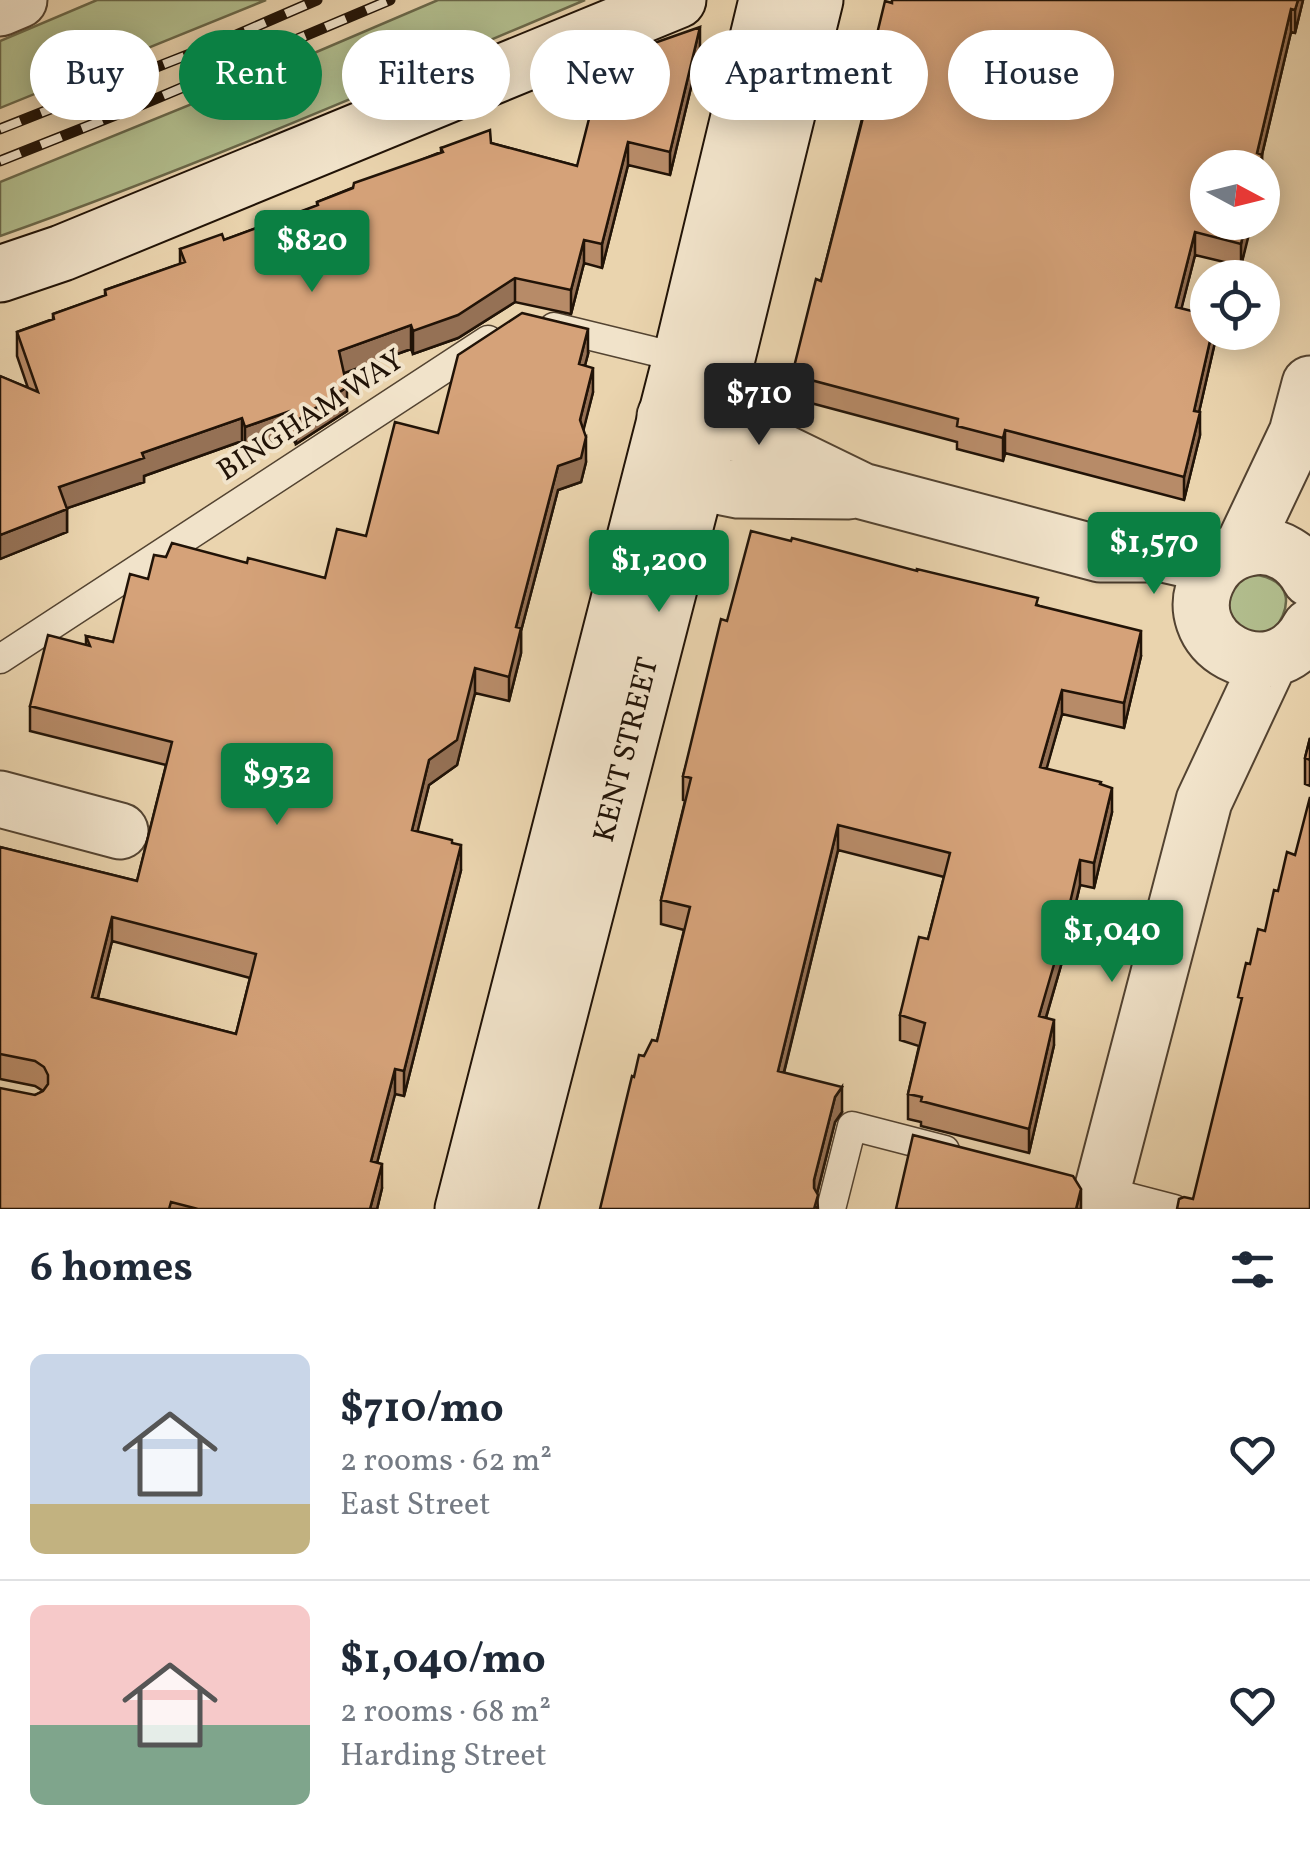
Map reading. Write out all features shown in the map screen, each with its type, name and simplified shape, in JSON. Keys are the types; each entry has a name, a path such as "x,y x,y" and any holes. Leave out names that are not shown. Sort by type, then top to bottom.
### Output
{"street":[{"path":"0,8 19,0"},
{"path":"0,274 62,253 678,0"},
{"name":"KENT STREET","path":"688,422 681,358 767,0"},
{"name":"KENT STREET","path":"509,1209 674,477 815,0"},
{"path":"1204,801 1211,691 1304,408"},
{"path":"688,422 751,437 862,491 1100,554 1154,593 1246,584"},
{"path":"674,477 738,490 862,491"},
{"name":"KENT STREET","path":"464,1209 674,477"},
{"path":"1246,584 1232,655 1250,660 1298,640"},
{"path":"1085,1186 1204,801 1298,640"},
{"path":"0,800 120,831"}],"lane":[{"name":"BINGHAM WAY","path":"0,659 511,325 681,358"},
{"path":"831,1209 852,1126 962,1154"},
{"path":"1085,1186 1174,1209"}],"green space":[{"path":"97,0 266,0 192,30 179,30 179,35 159,43 159,30 30,30 30,96 0,108 0,41"},
{"path":"438,0 585,0 510,32 368,30"},
{"path":"342,41 342,102 322,110 322,50"},
{"path":"179,109 179,120 299,120 0,236 0,182"},
{"path":"1258,575 1278,583 1286,605 1273,632 1244,635 1224,603 1237,583"}],"building":[{"path":"1298,0 1295,10 1291,9 1258,150 1190,150 1193,240 1176,307 1190,310 1190,350 1208,350 1194,411 1200,412 1184,477 1005,430 1003,438 957,426 958,419 792,375 862,120 928,120 928,30 878,30 885,1"},
{"path":"690,30 690,69 670,152 628,142 602,244 584,240 571,290 515,278 458,315 413,331 411,325 339,351 347,387 296,421 290,411 245,427 242,418 142,453 144,458 59,487 67,509 0,535 0,376 38,392 17,332 106,295 105,290 185,262 180,249 222,234 224,240 318,205 317,202 353,188 354,183 443,152 441,148 490,130 491,143 577,166 589,120 670,120 670,38"},
{"path":"522,313 588,329 579,364 593,368 580,420 586,437 581,458 558,466 516,627 521,628 509,677 475,668 457,740 429,760 412,830 461,845 404,1071 395,1069 371,1161 382,1164 370,1209 198,1209 171,1202 169,1209 0,1209 0,1088 35,1095 48,1084 48,1075 35,1061 0,1054 0,847 137,881 172,742 30,706 48,635 90,646 86,636 113,642 130,574 148,579 154,555 166,557 172,543 325,578 337,529 366,536 395,422 438,433 458,355","holes":["112,917 256,954 236,1034 92,997"]},
{"path":"751,531 1038,598 1036,605 1141,631 1124,703 1062,690 1040,767 1112,788 1094,863 1080,860 1039,1016 1054,1020 1029,1129 921,1101 922,1097 908,1094 925,1023 900,1015 919,937 928,939 950,853 838,825 778,1071 842,1087 835,1097 814,1180 818,1195 814,1209 600,1209 632,1076 639,1055 644,1056 652,1040 657,1041 690,907 661,900 691,778 683,776 721,619 727,621"},
{"path":"1310,797 1310,1209 1177,1209 1179,1199 1193,1199 1242,998 1238,997 1246,963 1250,964 1258,929 1265,931 1287,852 1295,855"},
{"path":"913,1135 1073,1176 1081,1189 1076,1209 896,1209"}],"railway":[{"path":"0,129 317,0"},
{"path":"0,161 390,0"}]}
